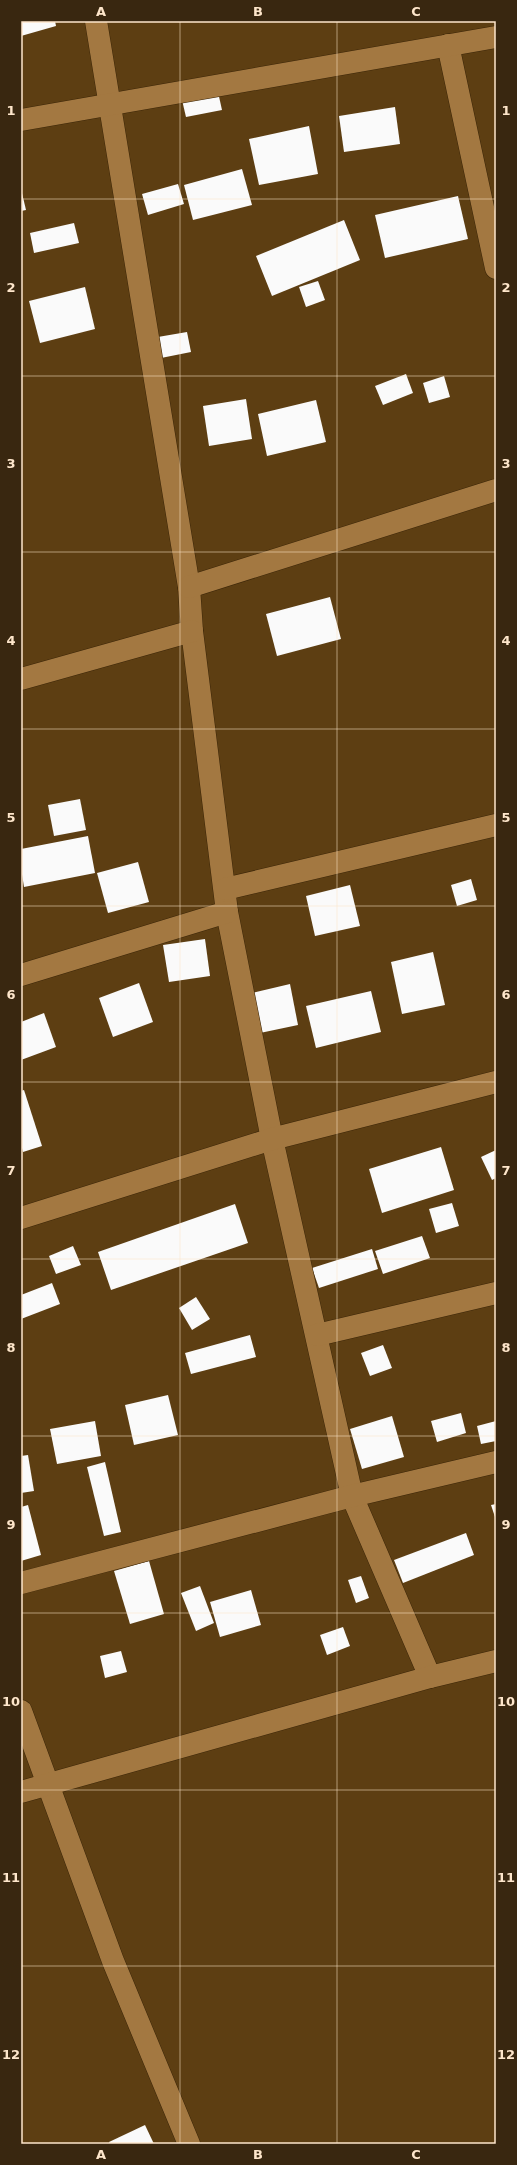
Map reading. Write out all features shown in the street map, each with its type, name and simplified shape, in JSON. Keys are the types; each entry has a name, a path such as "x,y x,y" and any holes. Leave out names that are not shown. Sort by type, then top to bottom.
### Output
{"street":[{"path":"96,21 111,103 189,587 192,631 227,912 272,1139 352,1496 430,1677"},
{"path":"21,120 111,103 496,37"},
{"path":"448,45 496,268"},
{"path":"189,587 496,490"},
{"path":"21,679 192,631"},
{"path":"225,889 496,825"},
{"path":"21,975 227,912"},
{"path":"21,1218 272,1139 496,1082"},
{"path":"317,1335 496,1293"},
{"path":"21,1583 352,1496 496,1462"},
{"path":"21,1792 430,1677 496,1661"},
{"path":"21,1711 114,1961 189,2144"}],"building":[{"path":"21,21 55,21 56,26 21,36"},
{"path":"218,92 222,110 186,117 182,100"},
{"path":"395,107 400,144 344,152 339,116"},
{"path":"309,126 318,174 259,185 249,139"},
{"path":"242,169 252,205 193,220 184,185"},
{"path":"178,184 184,204 148,215 142,194"},
{"path":"21,189 26,210 21,211"},
{"path":"458,196 468,239 385,258 375,215"},
{"path":"344,220 360,260 272,296 256,256"},
{"path":"74,223 79,243 34,253 30,233"},
{"path":"318,281 325,300 306,307 299,287"},
{"path":"85,287 95,329 40,343 29,301"},
{"path":"187,332 191,352 156,359 152,338"},
{"path":"406,374 413,393 383,405 375,386"},
{"path":"444,376 450,397 429,403 423,383"},
{"path":"246,399 252,439 209,446 203,406"},
{"path":"316,400 326,442 267,456 258,414"},
{"path":"330,597 341,639 277,656 266,614"},
{"path":"80,799 86,830 54,836 48,805"},
{"path":"88,836 95,873 24,887 21,868 21,849"},
{"path":"138,862 149,902 108,913 97,873"},
{"path":"471,879 477,900 457,906 451,885"},
{"path":"350,885 360,926 315,936 306,896"},
{"path":"205,939 210,976 169,982 163,945"},
{"path":"433,952 445,1005 402,1014 391,962"},
{"path":"139,983 153,1022 113,1037 99,998"},
{"path":"290,984 298,1025 260,1033 252,993"},
{"path":"371,991 381,1032 316,1048 306,1006"},
{"path":"44,1013 56,1047 21,1060 21,1022"},
{"path":"24,1090 42,1146 23,1152 21,1144 21,1091"},
{"path":"441,1147 454,1190 382,1213 369,1169"},
{"path":"496,1150 496,1178 492,1180 481,1157"},
{"path":"452,1203 459,1226 436,1233 429,1209"},
{"path":"235,1204 248,1243 111,1290 98,1252"},
{"path":"422,1236 430,1258 383,1274 375,1251"},
{"path":"73,1246 81,1265 56,1274 49,1256"},
{"path":"372,1249 378,1269 319,1288 312,1268"},
{"path":"52,1283 60,1304 21,1319 21,1295"},
{"path":"196,1297 210,1319 192,1330 179,1308"},
{"path":"250,1335 256,1357 191,1374 185,1353"},
{"path":"383,1345 392,1368 370,1376 361,1353"},
{"path":"168,1395 178,1435 134,1445 125,1405"},
{"path":"461,1413 466,1433 437,1442 431,1421"},
{"path":"392,1416 404,1457 362,1469 350,1429"},
{"path":"95,1421 101,1456 57,1464 50,1429"},
{"path":"496,1421 496,1441 481,1444 477,1426"},
{"path":"28,1455 34,1491 21,1493 21,1456"},
{"path":"105,1462 121,1532 104,1536 87,1467"},
{"path":"496,1504 496,1520 491,1505"},
{"path":"28,1505 41,1555 21,1561 21,1507"},
{"path":"466,1533 474,1555 403,1583 394,1560"},
{"path":"149,1561 164,1614 130,1624 114,1571"},
{"path":"361,1576 369,1598 356,1603 348,1580"},
{"path":"200,1586 214,1623 196,1631 181,1593"},
{"path":"251,1590 261,1625 220,1637 210,1602"},
{"path":"343,1627 350,1646 327,1655 320,1635"},
{"path":"121,1651 127,1672 105,1678 100,1656"},
{"path":"145,2125 154,2144 110,2144 109,2142"}]}
